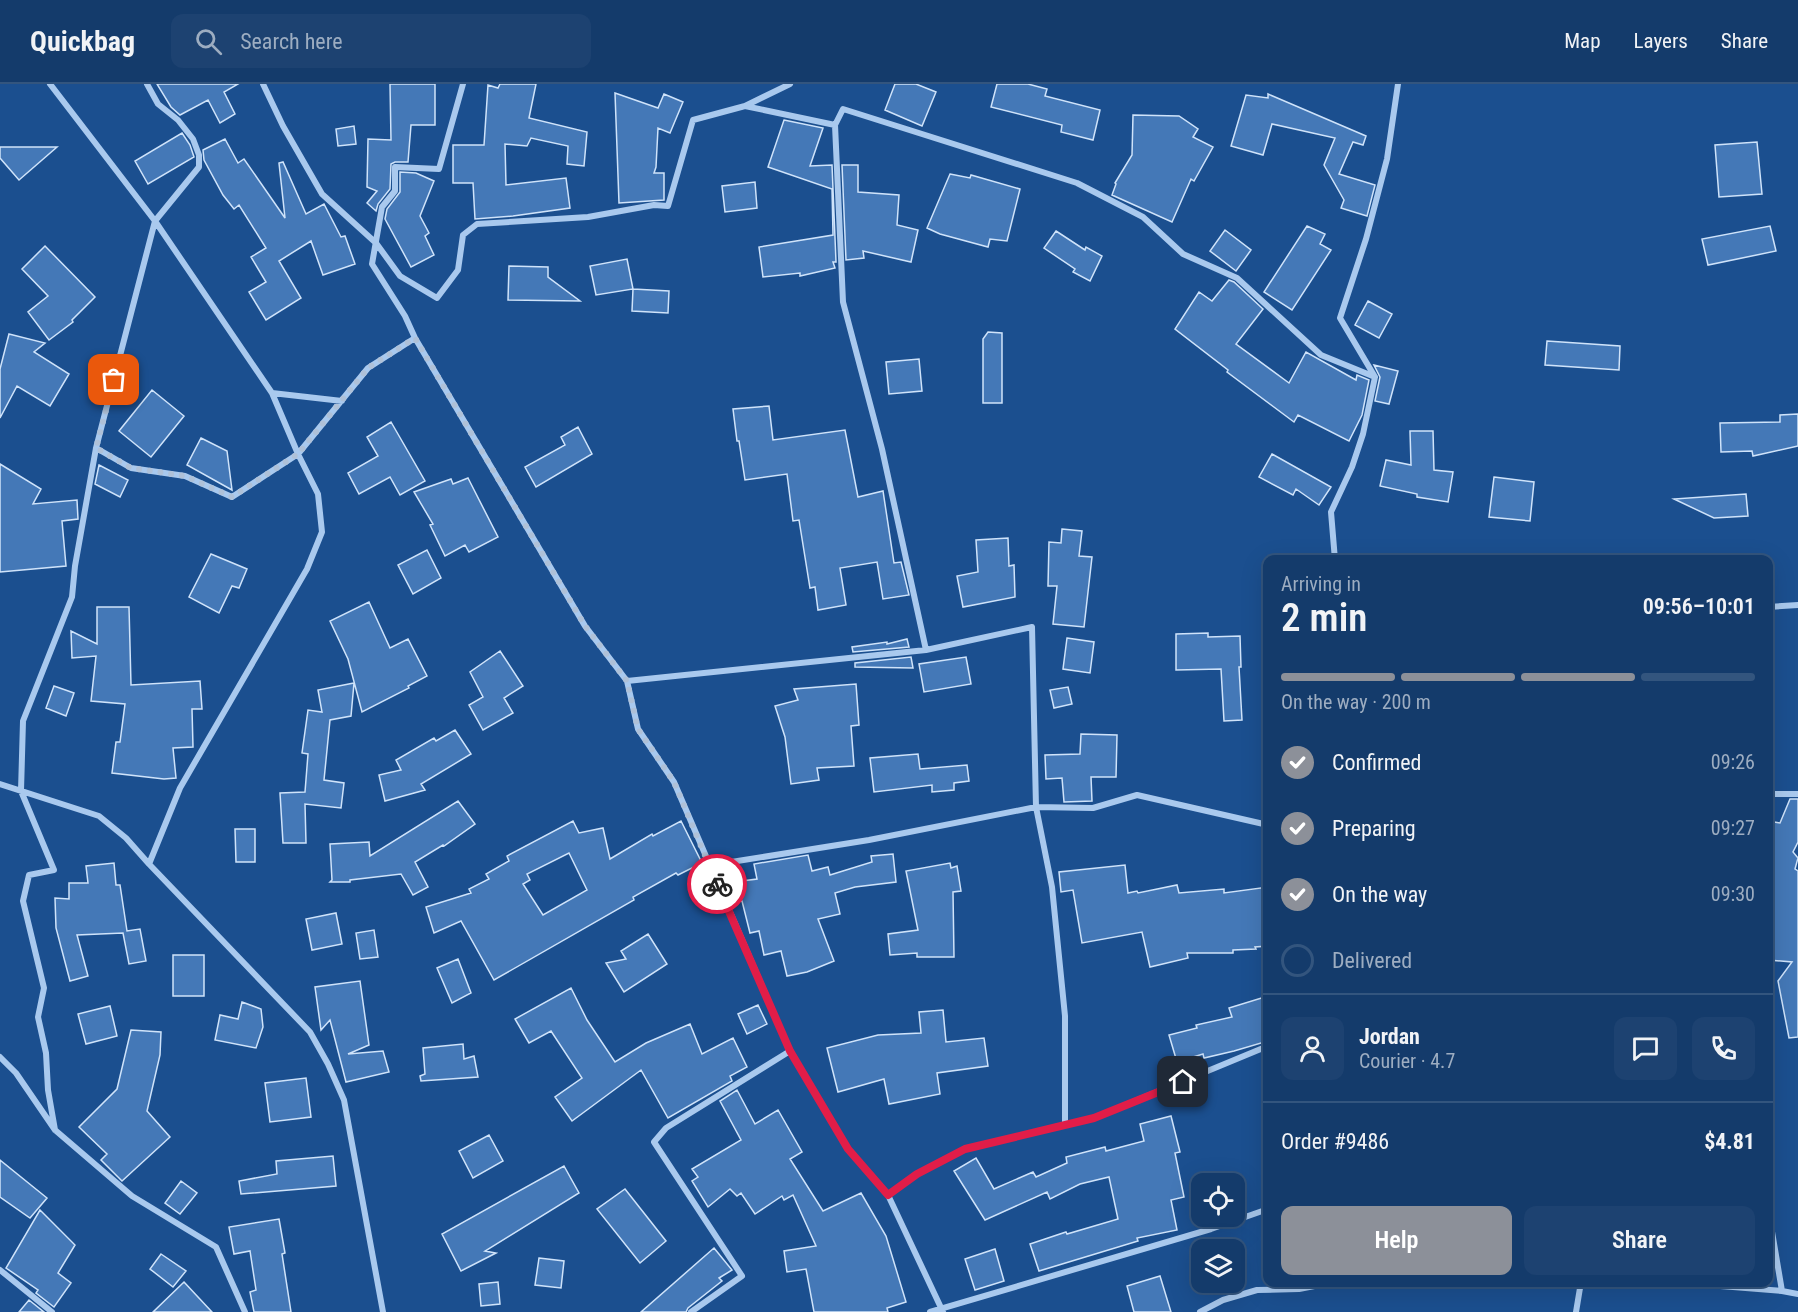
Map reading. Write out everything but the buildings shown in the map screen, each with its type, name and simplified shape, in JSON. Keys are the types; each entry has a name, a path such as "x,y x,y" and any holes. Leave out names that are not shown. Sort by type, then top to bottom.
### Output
{"street":[{"path":"50,84 155,220 272,393 318,494 322,532 307,569 180,789 149,864"},
{"path":"55,1130 48,1090 46,1053 38,1017 44,988 23,901 29,875 54,870 21,791 23,721 72,597 75,566 96,448 155,220 199,167 199,155 193,140 178,120 158,104 147,84"},
{"path":"263,84 283,126 322,194 375,243 400,276 437,298 458,270 463,235 477,224 588,217 654,205 668,206 693,120 745,106 790,84"},
{"path":"464,84 439,169 395,167 395,191 382,207 372,264 405,316 415,338 585,626 627,681 638,729 674,782 790,1051 848,1149 888,1195 942,1310"},
{"path":"1335,555 1331,512 1352,467 1363,434 1375,377 1340,318 1366,239 1387,159 1398,84"},
{"path":"745,106 835,125"},
{"path":"926,650 882,449 843,302 835,125 843,110 1077,183 1143,217 1184,254 1236,278 1321,355 1375,377"},
{"path":"96,448 131,468 185,476 232,497 298,454 368,368 415,338"},
{"path":"272,393 342,401"},
{"path":"1773,606 1798,604"},
{"path":"627,681 926,650 1032,627 1036,807 1052,887 1065,1016 1065,1125"},
{"path":"0,784 99,816 126,838 310,1032 344,1100 383,1312"},
{"path":"1773,794 1798,794"},
{"path":"711,871 725,863 869,840 1036,807 1093,808 1137,795 1263,824"},
{"path":"888,1195 917,1174 965,1149 1094,1118 1263,1048"},
{"path":"691,1312 742,1276 654,1142 666,1128 790,1051"},
{"path":"0,1057 16,1073 55,1130 132,1196 216,1247 244,1312"},
{"path":"930,1312 1189,1236 1263,1211"},
{"path":"1773,1238 1782,1291"},
{"path":"0,1270 52,1312"},
{"path":"1200,1312 1222,1300 1257,1290 1309,1287"},
{"path":"1576,1312 1580,1287"},
{"path":"1732,1287 1798,1294"}],"way so far":[{"path":"114,380 96,448 131,468 185,476 232,497 298,454 368,368 415,338 585,626 627,681 638,729 674,782 717,884"}],"route":[{"path":"717,884 790,1051 848,1149 888,1195 917,1174 965,1149 1094,1118 1183,1082"}]}
